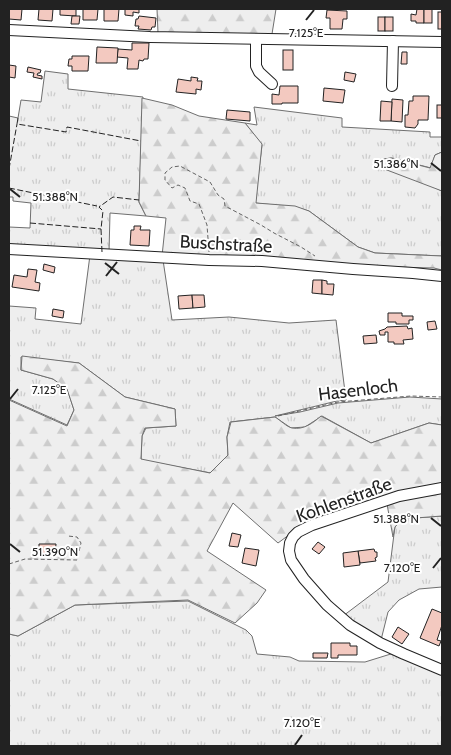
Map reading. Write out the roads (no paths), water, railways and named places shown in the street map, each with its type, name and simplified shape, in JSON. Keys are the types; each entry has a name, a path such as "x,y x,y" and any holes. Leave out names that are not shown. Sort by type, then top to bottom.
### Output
{"street":[{"path":"9,30 150,37 442,42"},
{"path":"256,39 256,66 259,72 272,84"},
{"path":"392,86 394,41"},
{"name":"Buschstraße","path":"9,249 209,260 262,261 442,276"},
{"name":"Kohlenstraße","path":"442,488 399,496 312,525 298,532 293,537 289,550 291,560 304,579 350,625 380,643 442,670"}]}
